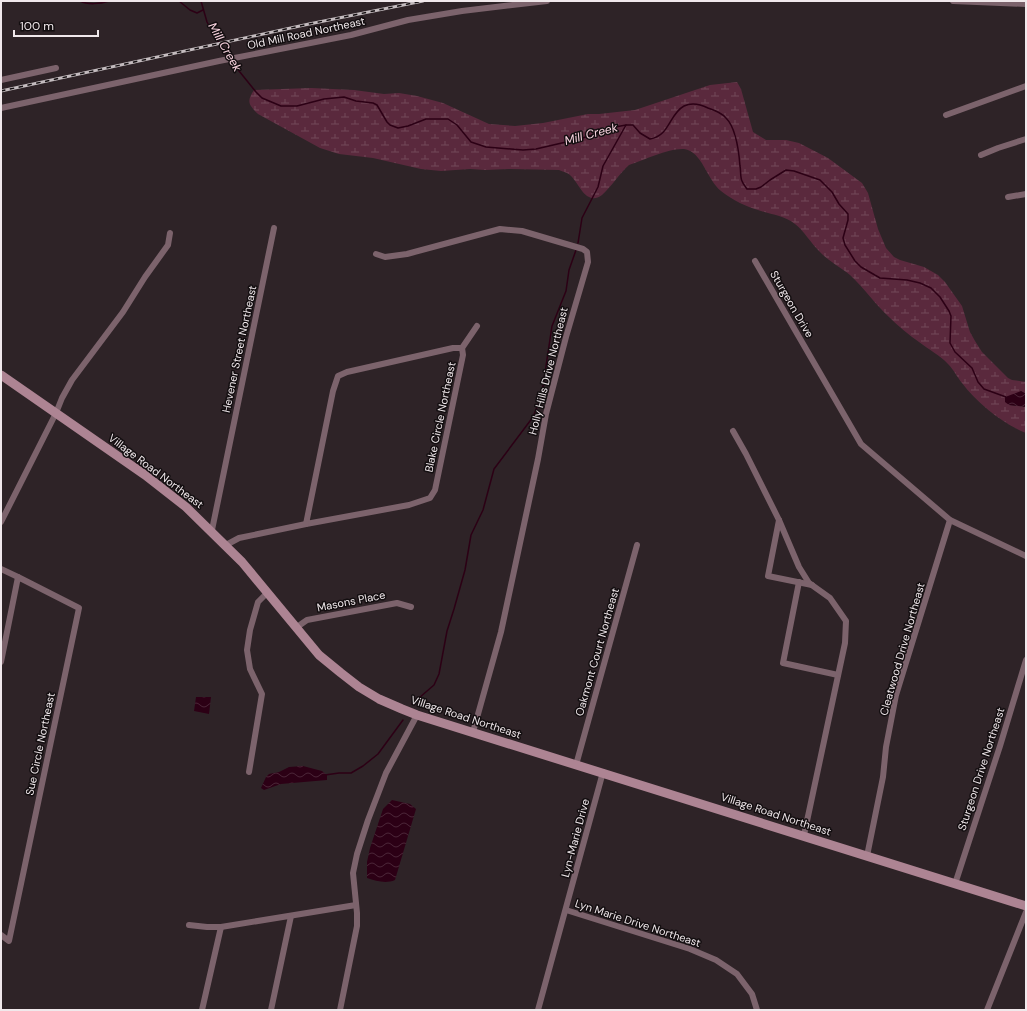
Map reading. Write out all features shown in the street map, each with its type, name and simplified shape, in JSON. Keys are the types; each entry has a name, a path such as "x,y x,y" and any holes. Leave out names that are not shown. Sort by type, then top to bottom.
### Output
{"main road":[{"name":"Village Road Northeast","path":"1,374 145,475 186,507 212,530 226,545 268,592 319,655 360,687 379,699 418,715 804,835 1026,906"}],"street":[{"name":"Old Mill Road Northeast","path":"1,108 351,34 408,20 462,11 547,1"},
{"path":"953,1 1026,4"},
{"path":"1,80 56,68"},
{"path":"946,115 1026,86"},
{"path":"980,155 1026,139"},
{"path":"1008,196 1026,194"},
{"name":"Hevener Street Northeast","path":"212,530 274,228"},
{"name":"Holly Hills Drive Northeast","path":"376,254 385,257 407,254 500,229 522,231 583,249 587,252 588,262 546,414 538,459 501,632 473,732"},
{"path":"1,522 72,380 123,312 145,277 168,245 170,232"},
{"name":"Sturgeon Drive","path":"755,261 812,357 861,444 950,520"},
{"path":"462,348 477,326"},
{"name":"Blake Circle Northeast","path":"226,545 240,538 409,505 430,498 435,490 439,473 463,355 462,348 446,349 347,372 338,376 333,391 306,524"},
{"path":"733,431 779,520 799,567 810,583 830,598 846,621 845,643 804,835"},
{"path":"779,520 768,576 813,585"},
{"path":"950,520 1026,556"},
{"name":"Cleatwood Drive Northeast","path":"867,856 884,777 886,746 896,695 950,520"},
{"name":"Oakmont Court Northeast","path":"576,765 637,545"},
{"name":"Sue Circle Northeast","path":"1,569 79,608 9,941 1,935"},
{"path":"1,662 18,577"},
{"path":"799,582 783,663 838,675"},
{"path":"249,772 262,694 250,669 248,650 250,630 258,602 268,592"},
{"name":"Masons Place","path":"297,627 307,620 397,603 411,607"},
{"name":"Sturgeon Drive Northeast","path":"955,884 1000,746 1026,660"},
{"path":"340,1010 357,926 354,867 363,834 389,766 418,715"},
{"name":"Lyn-Marie Drive","path":"566,910 603,772"},
{"path":"189,925 221,927 356,905"},
{"name":"Lyn Marie Drive Northeast","path":"538,1010 566,910 690,949 716,960 737,974 752,994 757,1010"},
{"path":"987,1010 1026,912"},
{"path":"271,1010 291,916"},
{"path":"202,1010 221,927"}],"green space":[{"path":"737,82 741,89 753,132 766,140 786,140 799,143 828,158 862,183 868,193 878,229 886,248 894,257 924,267 938,275 945,282 962,306 970,332 982,352 1008,378 1026,382 1026,394 1021,391 1009,405 1026,407 1026,433 1008,424 975,398 945,361 896,324 850,275 822,254 795,224 783,217 745,205 725,194 716,186 700,160 690,151 684,149 671,150 629,165 602,195 597,198 592,198 584,194 571,176 559,170 470,169 441,171 421,169 373,158 339,154 320,148 258,114 252,108 249,100 254,90 311,88 354,90 384,94 399,93 443,103 489,124 515,126 543,123 588,114 635,110 710,85"}],"water":[{"path":"1021,391 1026,394 1026,407 1009,405 1005,402 1005,397"},
{"path":"196,697 211,697 209,714 194,711"},
{"path":"303,766 322,771 327,775 327,780 281,784 264,790 261,788 269,774 279,772 289,767"},
{"path":"392,800 410,804 416,809 395,880 381,882 367,878 367,862 383,809"}],"waterway":[{"path":"80,1 94,4 109,1"},
{"path":"179,1 190,10 197,13 203,10"},
{"name":"Mill Creek","path":"201,1 207,22 227,57"},
{"name":"Mill Creek","path":"231,61 262,98 281,106 297,106 324,99 344,97 377,105 387,122 398,128 426,119 448,119 457,125 471,142 486,147 523,150 536,149 579,139 610,128 626,125 633,125 640,133 650,139 662,134 675,114 684,106 690,104 702,105 720,113 729,122 735,134 738,148 741,179 747,189 756,189 761,187 786,170 794,171 820,180 832,192 839,204 848,214 848,220 843,238 845,245 855,261 861,267 880,278 907,280 920,283 931,288 940,297 951,316 950,343 955,352 972,368 978,382 984,389 1006,397"},
{"path":"578,243 582,218 598,187 603,166 626,125"},
{"path":"412,704 434,685 439,674 447,631 465,570 471,535 483,510 494,469 533,417 539,402 543,386 552,326 566,291 569,270 576,250"},
{"path":"325,775 351,773 363,766 378,754 403,720"}],"railway":[{"path":"1,91 309,24 423,1"}]}
